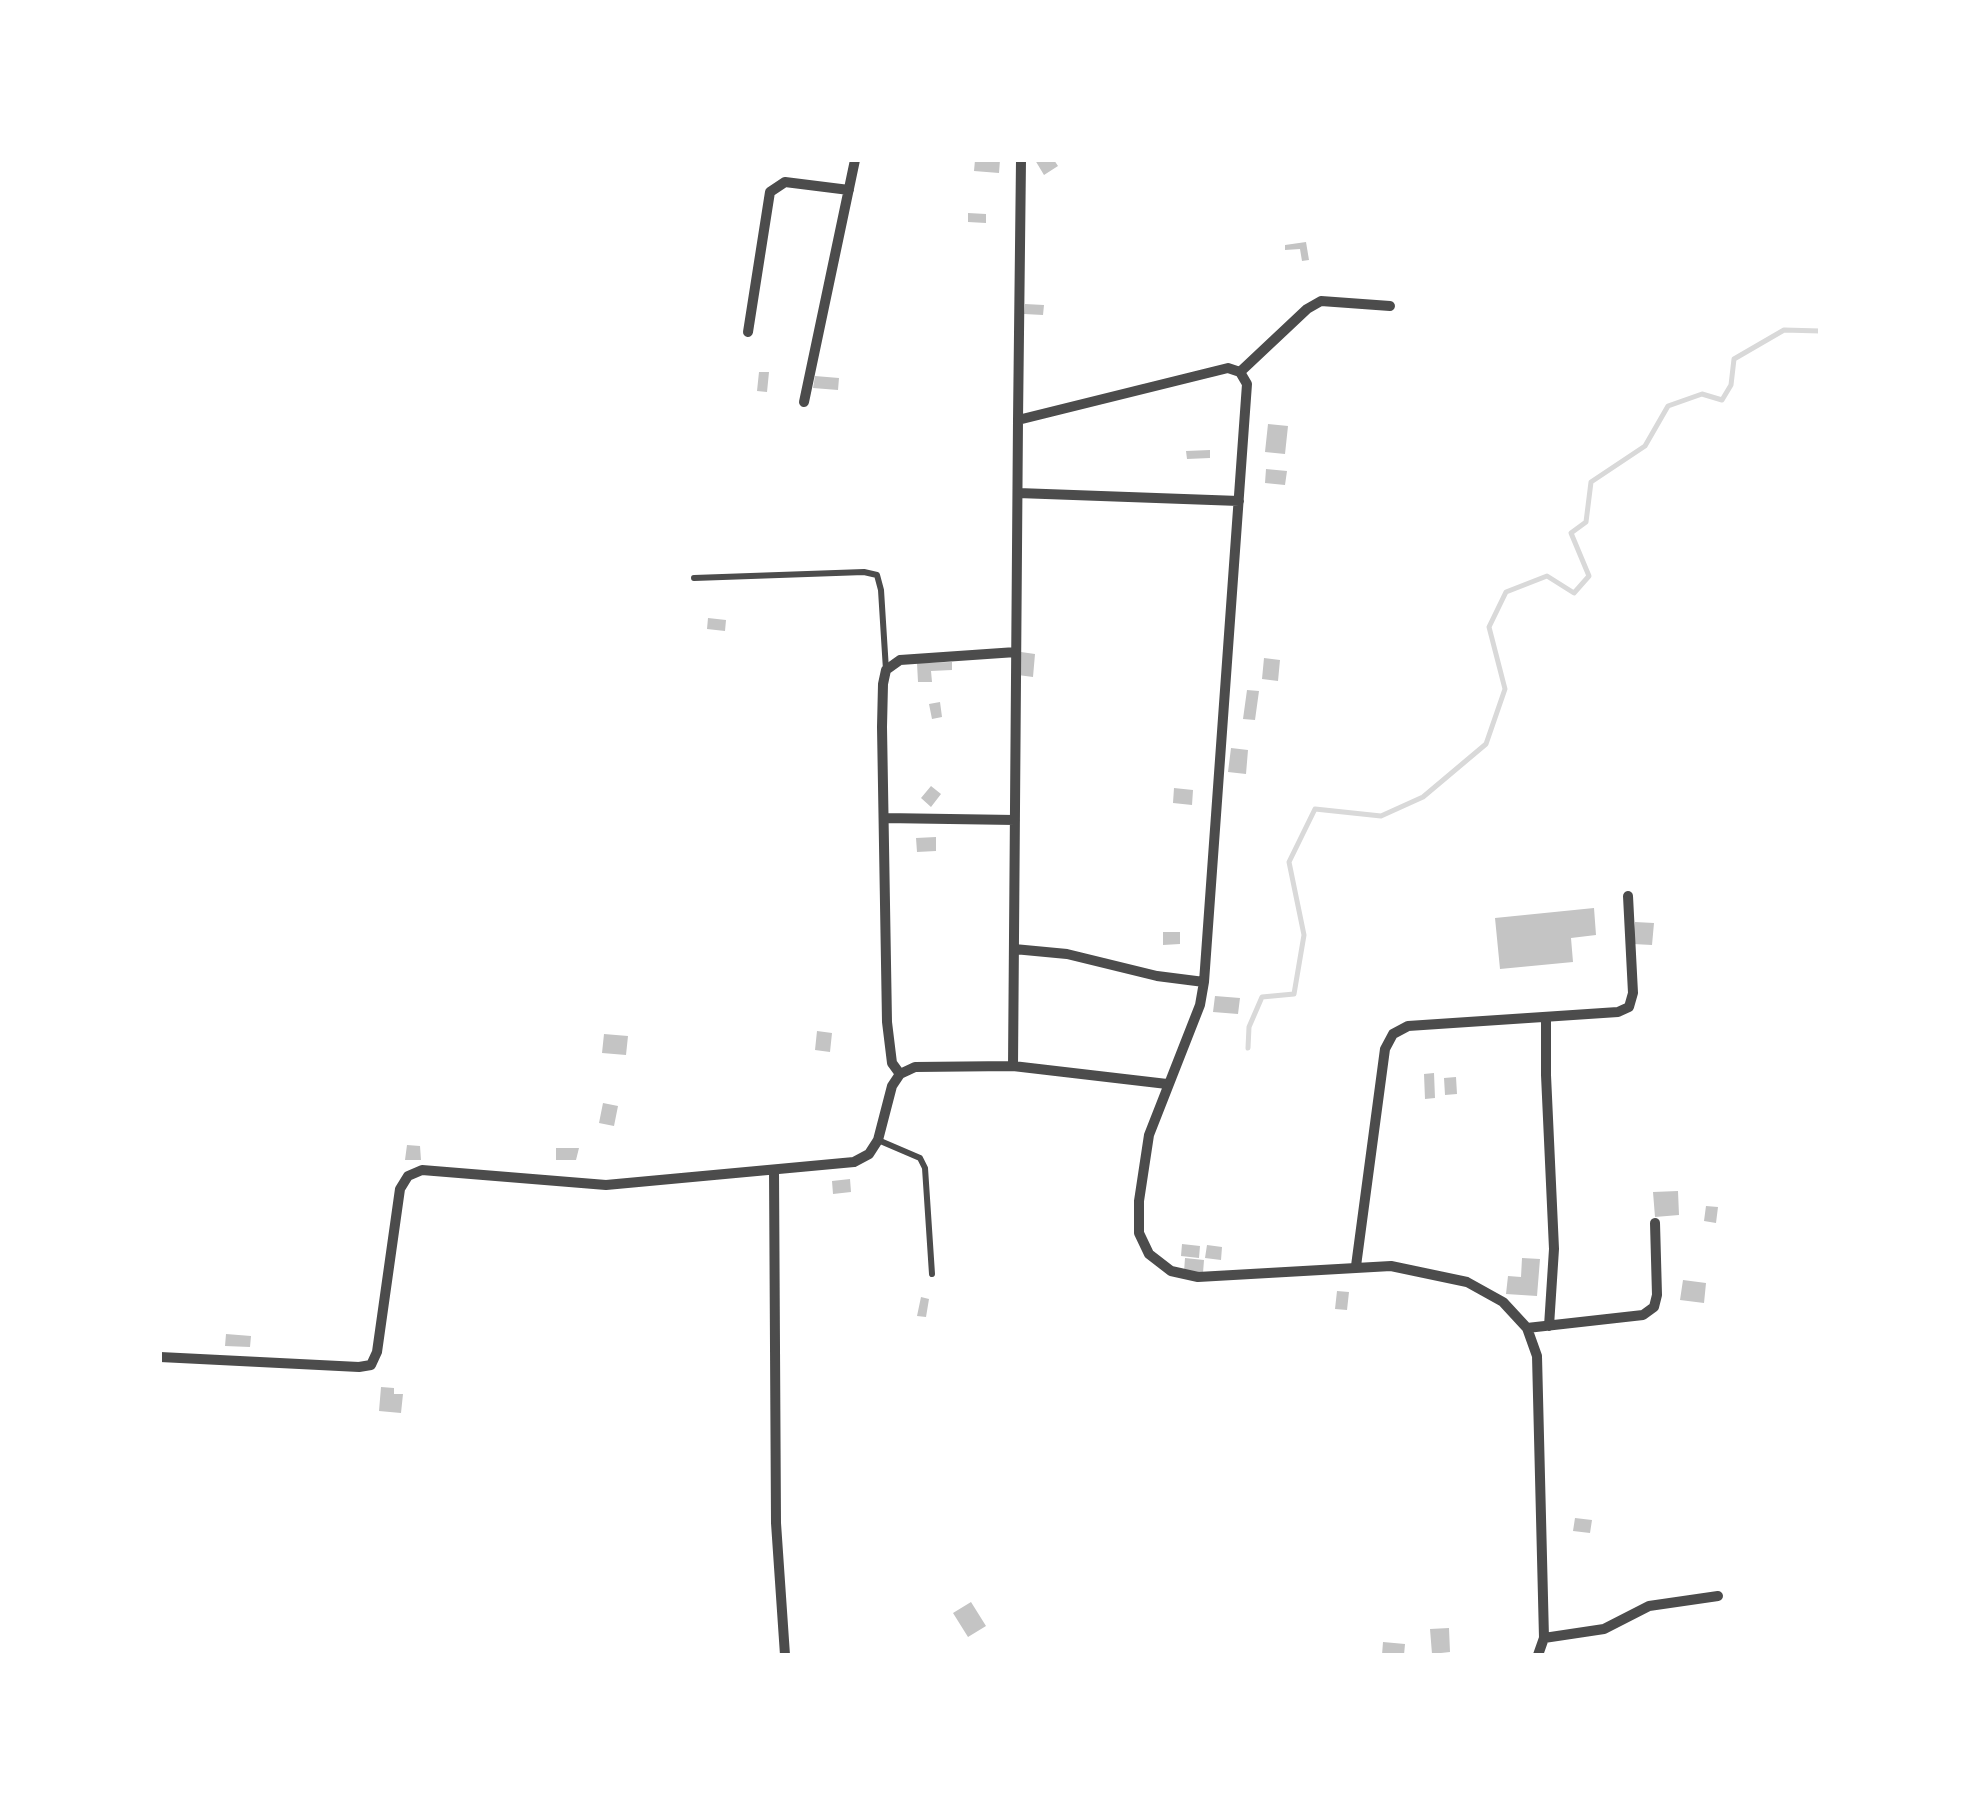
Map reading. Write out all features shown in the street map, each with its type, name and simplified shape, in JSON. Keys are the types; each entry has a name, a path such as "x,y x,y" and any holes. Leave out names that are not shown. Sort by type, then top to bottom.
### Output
{"street":[{"path":"804,402 855,160"},
{"path":"1013,1066 1021,160"},
{"path":"748,332 770,192 785,182 849,190"},
{"path":"1240,372 1306,309 1321,301 1390,306"},
{"path":"1018,420 1228,368 1240,372 1247,384 1204,982 1200,1005 1167,1084 1142,1163 1140,1233 1149,1254 1170,1272 1198,1277 1390,1266 1467,1282 1504,1302 1527,1328 1536,1356 1544,1638 1539,1655"},
{"path":"1018,493 1239,500"},
{"path":"900,1074 892,1063 887,1022 882,684 886,670 900,660 1016,652"},
{"path":"884,818 1015,820"},
{"path":"1356,1266 1385,1049 1392,1034 1408,1026 1618,1012 1629,1007 1633,994 1628,896"},
{"path":"1014,949 1067,954 1157,976 1204,982"},
{"path":"1546,1017 1554,1249 1549,1326"},
{"path":"160,1357 359,1367 371,1364 378,1352 400,1188 408,1176 422,1170 578,1185 854,1162 869,1154 878,1140 892,1086 900,1074 915,1067 1013,1066 1167,1084"},
{"path":"774,1170 775,1504 784,1655"},
{"path":"1527,1328 1644,1315 1654,1307 1655,1223"},
{"path":"1544,1638 1604,1629 1648,1606 1718,1596"}],"lane":[{"path":"694,578 864,572 877,576 886,670"},
{"path":"878,1140 920,1158 925,1168 932,1274"}],"building":[{"path":"975,160 1000,160 999,173 974,171"},
{"path":"1035,160 1054,160 1058,166 1044,175"},
{"path":"968,213 986,214 986,223 968,222"},
{"path":"1306,242 1309,260 1302,261 1300,249 1285,250 1285,245"},
{"path":"1025,304 1044,305 1043,315 1024,314"},
{"path":"759,372 769,372 767,392 757,391"},
{"path":"815,376 839,378 838,390 813,388"},
{"path":"1268,424 1288,426 1285,454 1265,452"},
{"path":"1210,450 1210,458 1187,459 1186,451"},
{"path":"1266,469 1287,471 1285,485 1265,483"},
{"path":"708,618 726,620 725,631 707,629"},
{"path":"1021,652 1035,654 1033,677 1018,675"},
{"path":"1264,658 1280,660 1278,681 1262,679"},
{"path":"952,662 952,670 931,671 932,682 918,682 917,663"},
{"path":"1247,690 1259,691 1255,720 1243,719"},
{"path":"940,702 942,717 932,719 929,704"},
{"path":"1231,748 1248,750 1246,774 1228,772"},
{"path":"931,786 941,794 931,807 921,798"},
{"path":"1174,788 1193,790 1192,805 1173,803"},
{"path":"936,837 936,851 917,852 916,838"},
{"path":"1594,908 1596,935 1571,938 1573,962 1500,969 1495,918"},
{"path":"1635,922 1654,923 1652,945 1633,944"},
{"path":"1163,932 1180,932 1180,944 1163,945"},
{"path":"1215,996 1240,998 1238,1014 1213,1012"},
{"path":"817,1031 832,1033 830,1052 815,1050"},
{"path":"604,1034 628,1036 626,1055 602,1053"},
{"path":"1434,1073 1435,1098 1425,1099 1424,1074"},
{"path":"1456,1077 1457,1094 1445,1095 1444,1078"},
{"path":"603,1103 618,1106 614,1126 599,1123"},
{"path":"407,1145 420,1146 421,1160 405,1160"},
{"path":"556,1148 579,1148 576,1160 556,1160"},
{"path":"850,1179 851,1192 833,1194 832,1181"},
{"path":"1678,1191 1679,1215 1655,1217 1653,1192"},
{"path":"1706,1206 1718,1207 1716,1223 1704,1221"},
{"path":"1182,1244 1200,1246 1199,1258 1181,1256"},
{"path":"1207,1245 1222,1247 1221,1260 1205,1258"},
{"path":"1185,1258 1204,1260 1203,1273 1184,1272"},
{"path":"1522,1258 1540,1259 1537,1296 1506,1294 1508,1276 1521,1277"},
{"path":"1683,1280 1706,1283 1704,1303 1680,1300"},
{"path":"1337,1291 1349,1292 1347,1310 1335,1309"},
{"path":"921,1297 929,1299 926,1317 917,1316"},
{"path":"226,1334 251,1336 250,1347 225,1346"},
{"path":"381,1387 403,1394 401,1413 379,1411"},
{"path":"1575,1518 1592,1520 1590,1533 1573,1531"},
{"path":"971,1602 986,1626 968,1637 953,1613"},
{"path":"1449,1628 1450,1652 1432,1654 1430,1629"},
{"path":"1383,1642 1405,1644 1404,1655 1382,1655"}],"waterway":[{"path":"1248,1048 1249,1027 1262,997 1294,994 1304,935 1289,862 1315,809 1381,816 1423,797 1486,744 1505,689 1489,627 1506,592 1547,576 1574,593 1589,576 1571,533 1586,522 1591,482 1645,446 1668,406 1702,394 1722,400 1731,385 1734,359 1784,330 1820,331"}]}
